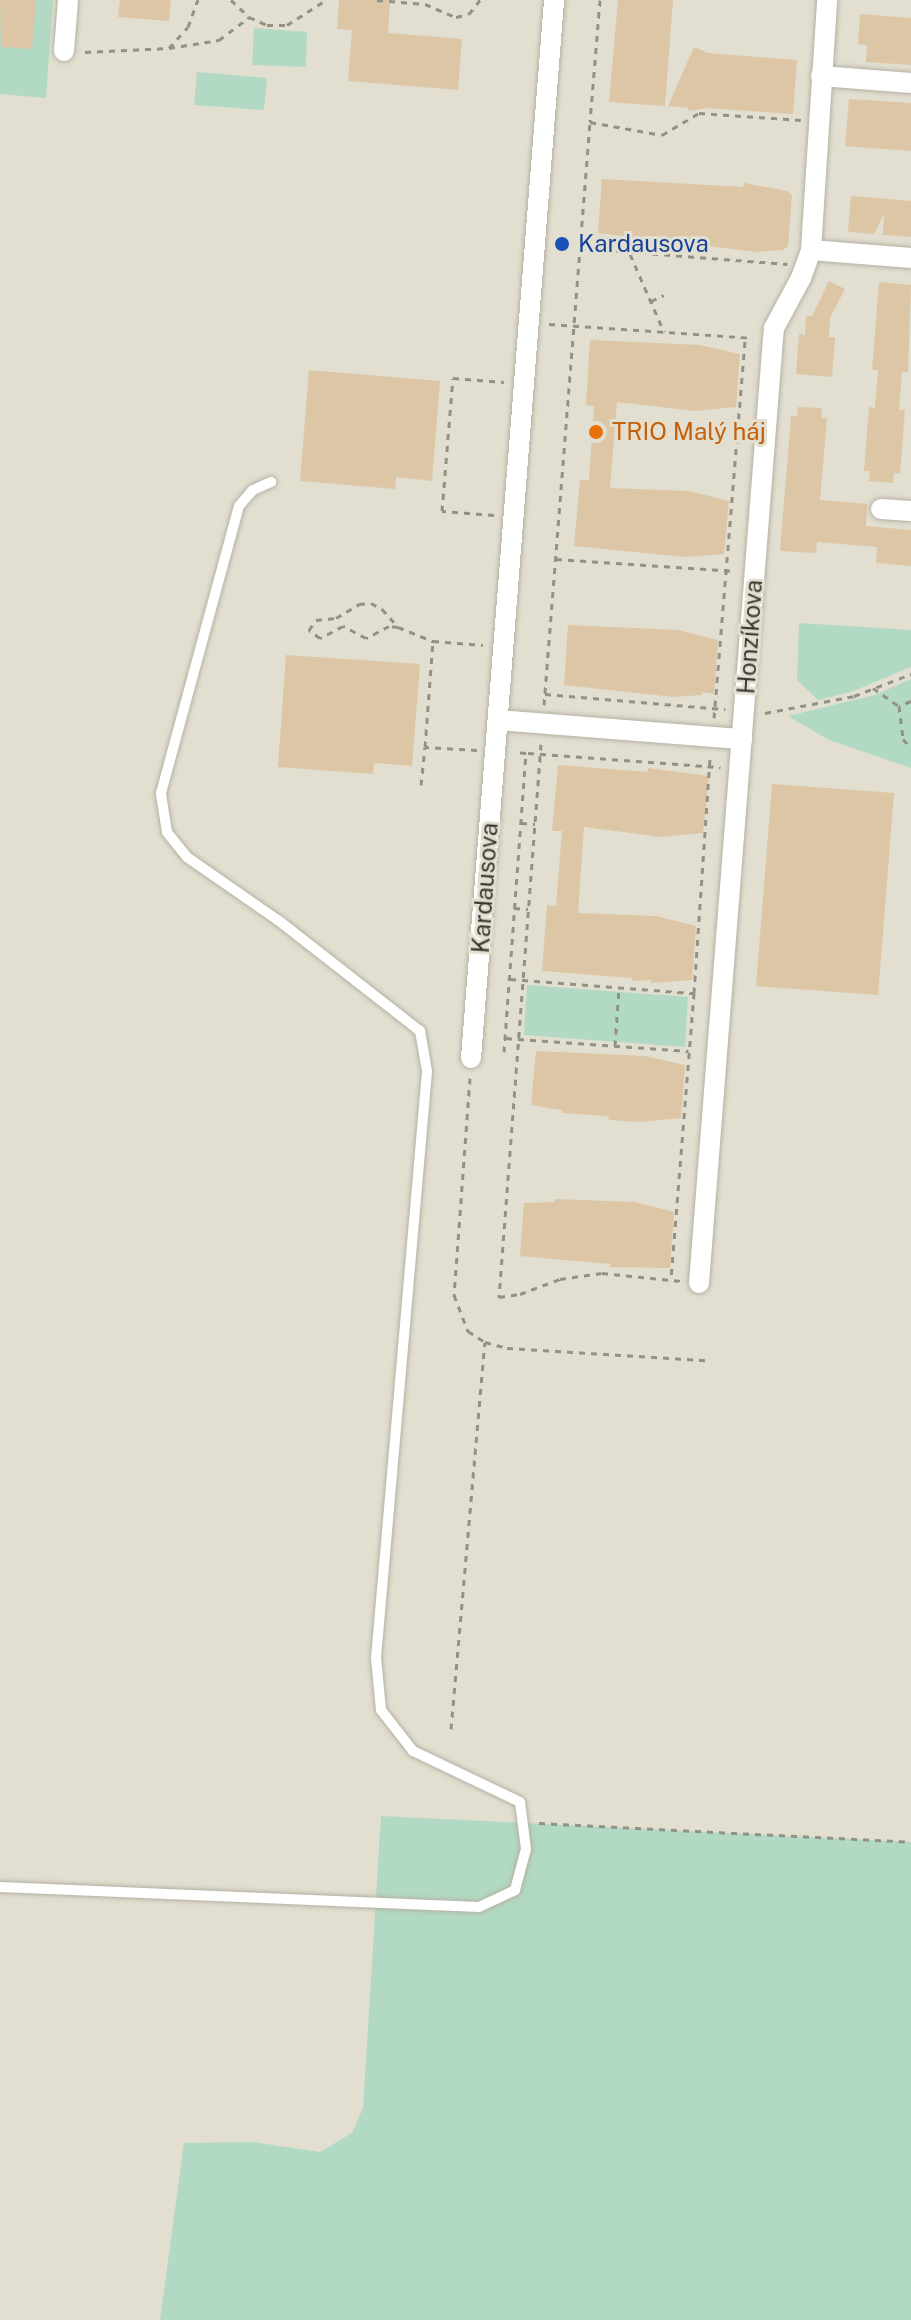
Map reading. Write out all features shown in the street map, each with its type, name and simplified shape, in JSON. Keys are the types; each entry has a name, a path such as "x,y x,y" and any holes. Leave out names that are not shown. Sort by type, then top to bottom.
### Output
{"street":[{"path":"64,51 68,0"},
{"name":"Kardausova","path":"471,1058 554,0"},
{"name":"Honzíkova","path":"699,1283 773,339 784,305 809,258 827,0"},
{"path":"821,76 911,83"},
{"path":"809,258 911,258"},
{"path":"881,509 911,511"},
{"path":"498,720 742,739"}],"lane":[{"path":"0,1887 479,1907 515,1890 526,1849 520,1802 413,1751 381,1710 376,1658 427,1071 420,1031 279,921 187,857 167,832 161,793 235,519 239,506 253,490 271,482"}],"path":[{"path":"169,48 188,27 198,0"},
{"path":"231,0 249,17 267,25 287,25 326,0"},
{"path":"377,0 425,4 456,17 469,14 480,0"},
{"path":"600,0 499,1297 520,1294 560,1279 602,1273 699,1283"},
{"path":"64,51 169,48 219,40 249,17"},
{"path":"590,122 662,135 699,113 817,121"},
{"path":"580,248 809,258"},
{"path":"630,252 664,332"},
{"path":"651,301 664,295"},
{"path":"541,323 773,339"},
{"path":"671,1280 745,338"},
{"path":"497,515 442,511 444,482 453,378 508,382"},
{"path":"556,559 755,573"},
{"path":"398,627 366,638 343,626 320,638 313,636 309,627 316,620 336,618 364,603 376,605 398,627 433,641 488,645"},
{"path":"382,630 385,612"},
{"path":"421,785 433,641"},
{"path":"545,694 781,712 873,688 911,674"},
{"path":"873,688 899,706 903,739 911,748"},
{"path":"899,706 911,701"},
{"path":"425,747 480,750"},
{"path":"508,752 739,769"},
{"path":"504,1052 526,753"},
{"path":"521,823 535,824"},
{"path":"514,908 528,909"},
{"path":"510,979 694,993"},
{"path":"615,1046 619,988"},
{"path":"505,1038 689,1051"},
{"path":"471,1058 454,1295 468,1331 485,1342 507,1348 706,1360"},
{"path":"451,1729 485,1342"},
{"path":"523,1823 911,1842"}],"green space":[{"path":"0,0 53,0 46,98 0,94"},
{"path":"254,28 307,32 306,67 252,65"},
{"path":"197,72 267,78 264,110 194,105"},
{"path":"799,623 911,630 911,667 851,692 818,700 797,680"},
{"path":"911,679 911,768 829,740 788,716 875,695"},
{"path":"527,985 688,997 685,1047 524,1035"},
{"path":"381,1816 911,1842 911,2320 160,2320 184,2143 253,2142 320,2152 352,2133 363,2108"}],"building":[{"path":"0,0 36,0 32,49 1,47"},
{"path":"120,0 171,0 169,21 118,17"},
{"path":"339,0 390,0 388,33 462,39 458,90 348,81 352,30 337,29"},
{"path":"618,0 673,0 665,106 609,102"},
{"path":"860,14 911,18 911,65 866,62 867,45 858,44"},
{"path":"694,47 708,53 797,60 793,114 707,108 689,111 688,108 668,106"},
{"path":"849,99 911,103 911,151 845,146"},
{"path":"602,179 743,187 744,183 788,191 792,196 788,246 783,250 757,252 598,233"},
{"path":"851,196 911,201 911,237 883,235 884,214 874,234 848,232"},
{"path":"829,281 845,289 830,318 829,337 835,337 832,377 796,374 799,334 805,335 806,316 812,316"},
{"path":"879,282 911,285 908,372 902,372 899,410 905,410 900,474 894,473 893,483 869,481 870,471 864,471 869,407 875,408 878,370 872,370"},
{"path":"590,340 700,345 740,354 736,407 695,411 617,402 610,488 689,491 729,501 724,554 684,557 574,546 580,480 589,480 594,406 586,405"},
{"path":"309,370 440,381 432,481 396,477 395,489 300,481"},
{"path":"798,407 822,408 821,418 827,418 820,500 867,504 866,526 911,530 911,566 876,563 877,547 817,542 816,553 780,551 791,416 797,416"},
{"path":"568,625 678,630 718,640 714,694 702,692 702,695 673,697 564,685"},
{"path":"286,655 420,664 412,766 374,763 373,774 278,767"},
{"path":"558,765 648,772 648,768 709,776 703,833 662,837 584,827 578,913 656,916 696,926 692,980 651,983 651,980 632,981 632,978 542,971 547,905 556,906 562,831 552,831"},
{"path":"772,784 894,793 878,995 756,986"},
{"path":"536,1051 645,1056 685,1065 681,1118 640,1122 609,1120 608,1116 562,1113 562,1110 531,1105"},
{"path":"555,1199 634,1202 674,1212 670,1268 610,1267 610,1264 520,1256 524,1203 555,1202"}],"place":[{"name":"Kardausova","path":"562,244"},
{"name":"TRIO Malý háj","path":"596,432"}]}
